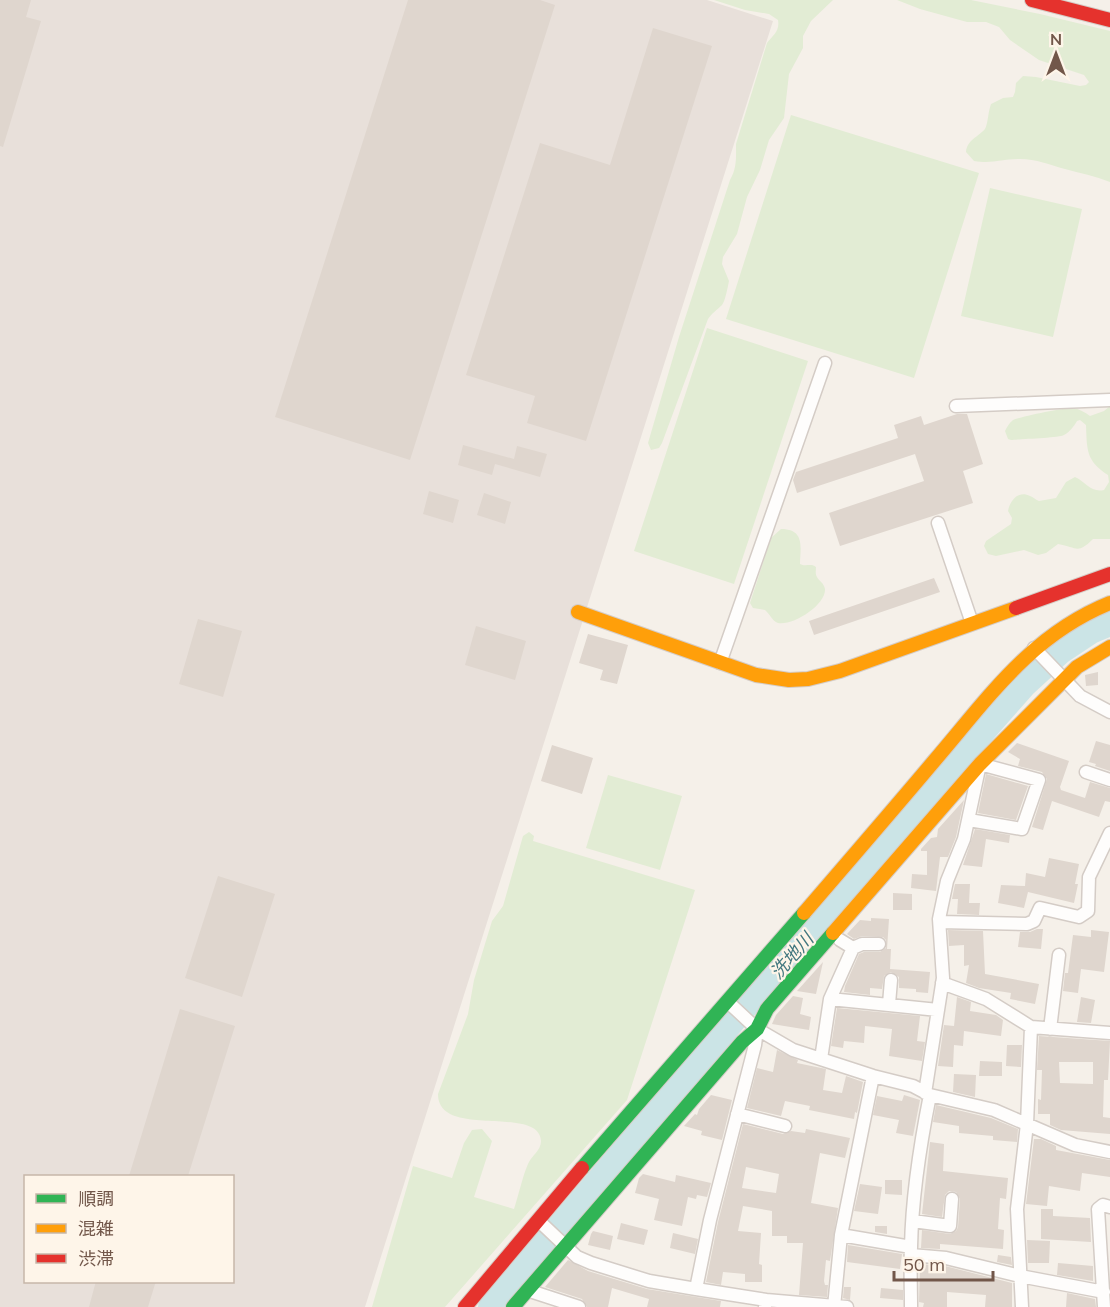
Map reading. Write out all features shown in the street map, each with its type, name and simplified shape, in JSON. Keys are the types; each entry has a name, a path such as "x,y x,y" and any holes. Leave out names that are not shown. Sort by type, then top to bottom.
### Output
{"street":[{"path":"1032,0 1110,20"},
{"path":"720,663 825,363"},
{"path":"956,406 1110,400"},
{"path":"938,523 972,623"},
{"path":"578,612 756,675 781,681 816,679 1110,574"},
{"path":"465,1307 541,1223 580,1170 731,1004 999,685 1071,620 1110,603"},
{"path":"513,1307 562,1244 742,1042 767,1009 980,764 1062,676 1110,647"},
{"path":"1037,651 1080,696 1110,712"},
{"path":"969,820 1022,829 1039,780 980,764"},
{"path":"911,1307 913,1221 920,1148 942,983 940,922 948,881 969,820 980,764"},
{"path":"1086,772 1110,780"},
{"path":"940,922 1028,924 1034,921 1040,908 1079,917 1088,911 1089,877 1110,833"},
{"path":"840,940 853,948"},
{"path":"821,1059 830,999 853,948 862,944 879,944"},
{"path":"1050,1029 1059,955"},
{"path":"889,1004 891,980"},
{"path":"942,983 986,999 1031,1027 1110,1033"},
{"path":"830,999 938,1010"},
{"path":"731,1004 755,1027 794,1050 873,1076 913,1086 928,1094 994,1110 1075,1144 1110,1152"},
{"path":"696,1289 710,1220 755,1045 755,1027"},
{"path":"1022,1307 1017,1209 1028,1124 1031,1027"},
{"path":"541,1223 577,1257 649,1281 766,1303 839,1306 841,1235 856,1170 873,1076"},
{"path":"737,1114 785,1126"},
{"path":"913,1221 950,1226 952,1199"},
{"path":"1104,1307 1098,1209 1103,1205 1110,1207"},
{"path":"841,1235 1020,1276 1104,1292"},
{"path":"527,1290 579,1307"}],"shaded area":[{"path":"0,0 707,0 773,21 365,1307 0,1307"}],"green space":[{"path":"714,0 833,0 811,21 803,36 803,48 789,74 784,118 769,140 760,170 747,197 737,234 723,257 722,264 729,281 724,301 708,319 662,443 659,448 651,450 648,443 679,337 734,171 736,144 767,43 778,27 778,20 769,14 745,10"},
{"path":"897,0 971,0 1110,31 1110,182 1032,160 974,161 966,152 967,148 985,129 991,104 1003,98 1013,97 1016,83 1023,76 1080,86 1089,82 1084,75 1039,60 1010,40 999,27 986,22 967,22"},
{"path":"791,115 979,173 914,378 726,319"},
{"path":"990,188 1082,209 1053,337 961,316"},
{"path":"707,328 808,361 734,584 634,551"},
{"path":"1110,406 1110,539 1093,539 1080,548 1058,544 1046,553 1038,555 1024,550 996,556 988,554 984,546 986,541 1011,524 1012,518 1008,511 1018,495 1031,496 1039,501 1056,498 1066,482 1075,477 1099,491 1104,490 1109,482 1108,475 1095,465 1089,454 1086,425 1080,420 1064,435 1047,438 1008,439 1005,431 1009,424 1013,420 1024,417 1069,408 1080,410 1090,416"},
{"path":"781,529 795,532 798,536 801,546 800,564 816,567 816,576 825,589 824,595 815,608 800,618 778,623 765,610 753,608 750,603 771,538"},
{"path":"608,775 682,796 660,870 586,848"},
{"path":"529,832 534,836 533,841 695,890 627,1100 445,1307 372,1307 413,1166 452,1178 464,1143 472,1130 482,1129 492,1141 474,1197 514,1209 528,1164 541,1145 536,1130 524,1125 454,1116 442,1108 438,1094 468,1014 474,980 492,921 503,906 523,836"}],"building":[{"path":"0,0 31,0 26,17 41,21 3,147 0,146"},
{"path":"408,0 540,0 555,5 410,460 275,417"},
{"path":"653,28 712,46 586,441 527,423 535,396 466,375 540,143 610,165"},
{"path":"957,414 967,414 983,464 963,471 973,503 840,546 829,513 924,481 915,454 797,493 793,480 796,472 898,438 894,425 921,416 924,425"},
{"path":"463,445 514,459 517,446 547,454 540,477 495,464 492,475 458,465"},
{"path":"429,491 459,500 453,523 423,514"},
{"path":"484,493 511,502 505,524 477,515"},
{"path":"934,578 940,592 814,635 809,621"},
{"path":"198,619 242,631 223,697 179,684"},
{"path":"476,626 526,641 515,680 465,665"},
{"path":"588,634 628,645 617,684 600,680 603,670 579,663"},
{"path":"1098,672 1098,685 1086,686 1085,675"},
{"path":"1096,741 1110,745 1110,771 1089,762"},
{"path":"1017,743 1069,761 1061,790 1085,798 1090,782 1110,788 1110,802 1105,801 1099,817 1052,801 1043,830 1032,827 1047,779 1042,772 1018,766 1020,759 1008,752"},
{"path":"552,745 593,758 582,794 541,781"},
{"path":"986,774 1028,786 1016,820 978,813"},
{"path":"964,800 956,837 948,857 940,857 936,891 911,888 912,874 927,875 927,851 921,851 921,849 931,838 937,837 938,829"},
{"path":"975,829 1010,835 1009,843 986,839 982,867 963,865"},
{"path":"1049,858 1079,864 1074,903 1028,892 1024,908 998,903 1001,885 1025,886 1026,873 1045,877"},
{"path":"218,876 275,894 242,997 185,978"},
{"path":"955,884 970,884 969,903 980,903 979,915 957,914 958,899 952,899"},
{"path":"893,893 912,894 912,910 893,910"},
{"path":"871,918 889,919 887,949 891,949 890,969 930,972 928,993 916,992 916,989 899,988 899,977 891,972 884,976 882,989 870,988 870,995 844,992 859,954 880,952 886,948 886,940 883,937 862,936 854,939 847,934 860,920 871,921"},
{"path":"1043,929 1041,949 1018,947 1020,932"},
{"path":"948,930 983,931 985,974 1039,984 1035,1004 1010,999 1011,993 979,988 966,983 969,965 964,966 964,945 949,946"},
{"path":"1091,930 1109,932 1104,972 1081,969 1078,993 1063,991 1073,935 1091,937"},
{"path":"823,962 816,994 797,991"},
{"path":"793,996 803,998 800,1014 811,1017 809,1030 772,1024 776,1015"},
{"path":"957,997 971,1002 970,1011 996,1015 1003,1020 1001,1036 964,1031 963,1046 954,1045 953,1067 938,1066 944,1025 954,1026"},
{"path":"1081,997 1095,1000 1091,1023 1077,1022"},
{"path":"837,1008 920,1016 917,1041 925,1042 922,1061 889,1056 892,1029 865,1026 864,1043 844,1041 843,1048 831,1046"},
{"path":"180,1009 235,1026 188,1175 129,1175"},
{"path":"1039,1036 1110,1041 1108,1080 1104,1080 1103,1117 1110,1118 1110,1134 1061,1130 1050,1125 1050,1114 1038,1114 1042,1070 1037,1070","holes":["1059,1062 1093,1062 1093,1084 1060,1083"]},
{"path":"1007,1045 1022,1045 1021,1067 1006,1066"},
{"path":"777,1050 798,1060 797,1063 826,1069 823,1090 842,1093 846,1076 863,1082 854,1119 809,1110 810,1106 785,1101 781,1116 747,1108 757,1068 773,1072"},
{"path":"980,1061 1002,1062 1002,1076 979,1076"},
{"path":"954,1074 976,1075 975,1097 953,1092"},
{"path":"711,1095 732,1100 722,1140 701,1135 702,1131 684,1126 695,1114 697,1115 699,1109"},
{"path":"904,1095 920,1100 913,1136 896,1133 899,1120 873,1115 877,1096 902,1101"},
{"path":"936,1105 991,1118 1018,1129 1017,1142 993,1140 993,1136 959,1133 959,1126 933,1122"},
{"path":"743,1124 783,1134 791,1131 805,1133 806,1129 850,1138 845,1158 820,1153 811,1203 838,1208 830,1261 826,1260 824,1281 825,1285 828,1285 827,1297 799,1295 803,1243 787,1243 787,1236 772,1236 772,1211 743,1206 738,1231 761,1233 759,1264 762,1265 762,1282 745,1282 745,1274 723,1272 721,1285 706,1282 718,1222","holes":["746,1167 779,1174 776,1193 742,1188"]},
{"path":"1034,1139 1041,1139 1056,1146 1056,1150 1110,1160 1110,1177 1082,1173 1080,1191 1049,1186 1047,1206 1026,1204"},
{"path":"930,1142 944,1144 943,1171 1008,1178 1006,1199 1000,1198 998,1229 1004,1230 1003,1249 940,1244 940,1249 921,1248 922,1230 950,1234 958,1227 960,1199 956,1192 949,1191 945,1195 942,1217 922,1214"},
{"path":"643,1174 675,1182 676,1175 711,1183 707,1197 697,1195 696,1199 688,1197 682,1226 654,1220 659,1199 635,1193 639,1178"},
{"path":"885,1180 902,1180 902,1195 885,1194"},
{"path":"860,1184 882,1187 878,1214 854,1211"},
{"path":"1041,1209 1053,1209 1053,1216 1090,1218 1091,1242 1041,1239"},
{"path":"621,1223 648,1230 644,1245 617,1239"},
{"path":"875,1226 887,1226 887,1234 875,1232"},
{"path":"593,1231 613,1236 610,1250 588,1245"},
{"path":"673,1233 698,1239 695,1254 670,1248"},
{"path":"1027,1240 1050,1241 1049,1263 1028,1263"},
{"path":"848,1245 902,1254 900,1269 847,1262"},
{"path":"998,1255 1011,1257 1012,1265 997,1262"},
{"path":"568,1260 588,1271 647,1289 721,1301 720,1307 647,1307 649,1299 612,1288 608,1307 587,1307 582,1299 545,1287"},
{"path":"1058,1263 1093,1266 1093,1281 1057,1275"},
{"path":"920,1264 945,1266 1012,1283 1012,1307 985,1307 986,1295 947,1292 947,1307 923,1307 924,1303 919,1302"},
{"path":"95,1283 155,1283 148,1307 89,1307"},
{"path":"844,1287 851,1287 850,1300 843,1298"},
{"path":"881,1288 903,1290 903,1300 880,1298"},
{"path":"1067,1293 1095,1299 1096,1307 1066,1307"}],"waterway":[{"name":"洗地川","path":"490,1307 877,853 1024,686 1061,652 1091,632 1110,624"}],"traffic: fast":[{"path":"582,1168 804,913"},
{"path":"513,1307 742,1042 757,1029 767,1009 833,933"}],"traffic: slow":[{"path":"804,913 1013,670 1057,632 1082,616 1110,603"},
{"path":"578,612 756,675 789,680 808,679 840,671 1016,608"},
{"path":"833,933 980,764 1077,667 1110,647"}],"traffic: jam":[{"path":"1032,0 1110,20"},
{"path":"1016,608 1110,574"},
{"path":"465,1307 582,1168"}]}
